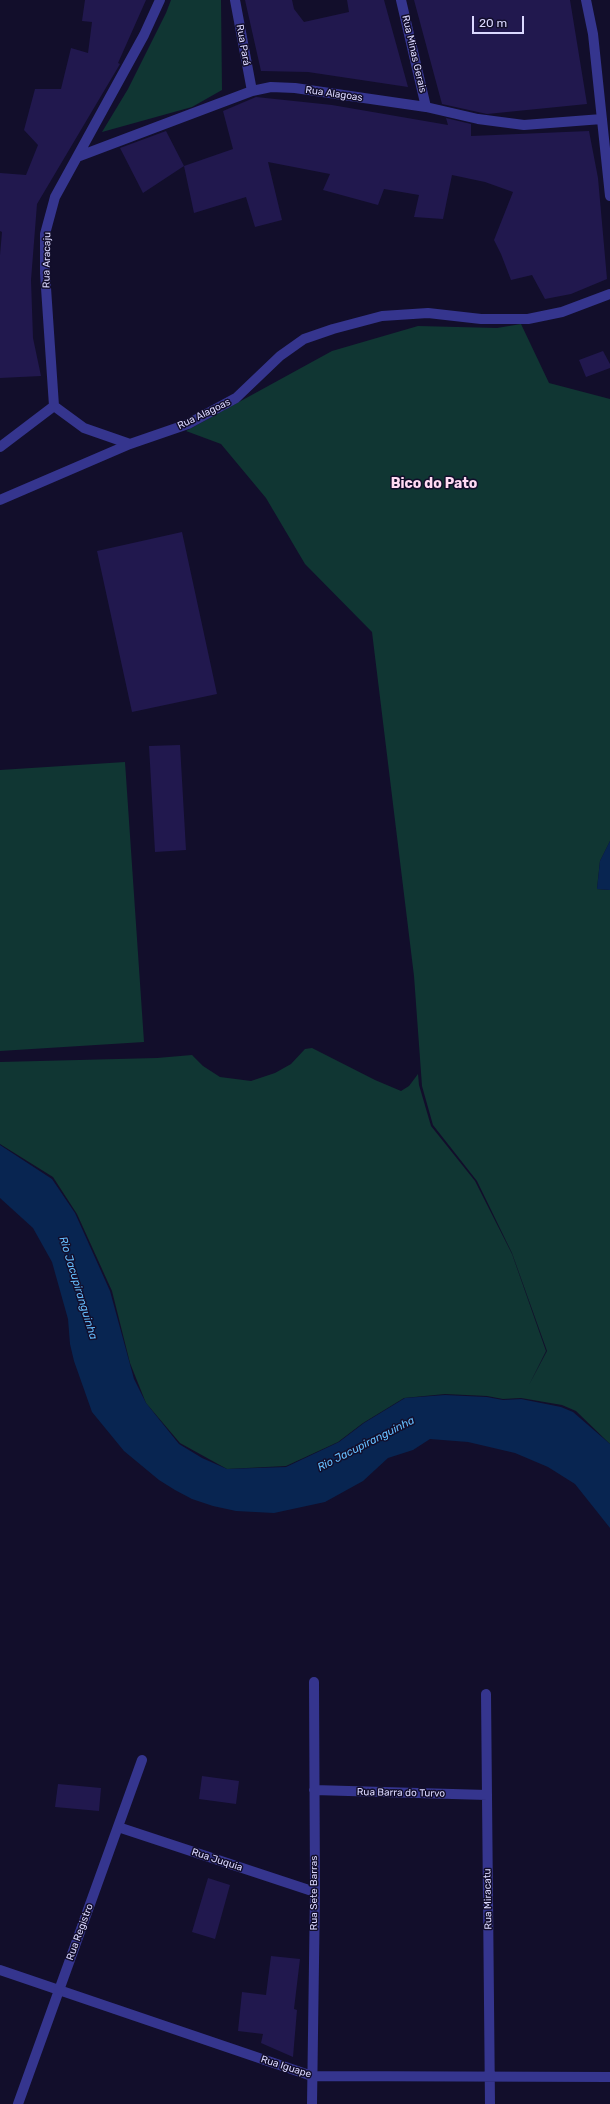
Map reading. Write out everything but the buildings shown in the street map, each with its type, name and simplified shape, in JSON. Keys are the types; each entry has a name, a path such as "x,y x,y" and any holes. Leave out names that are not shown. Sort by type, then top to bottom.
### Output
{"street":[{"name":"Rua Aracaju","path":"54,406 45,273 45,234 55,197 144,35 160,0"},
{"name":"Rua Pará","path":"235,0 252,91"},
{"name":"Rua Minas Gerais","path":"401,0 426,107"},
{"path":"586,0 593,34 610,196"},
{"name":"Rua Alagoas","path":"77,157 252,91 271,87 295,88 426,107 478,119 524,124 602,119"},
{"name":"Rua Alagoas","path":"0,500 130,444 188,424 236,398 280,356 304,339 332,329 382,316 428,313 481,319 528,319 562,312 610,294"},
{"path":"0,447 54,406 84,428 130,444"},
{"name":"Rua Sete Barras","path":"312,2104 315,1892 314,1682"},
{"name":"Rua Miracatu","path":"486,1694 490,2104"},
{"name":"Rua Registro","path":"18,2104 142,1760"},
{"name":"Rua Barra do Turvo","path":"314,1790 487,1795"},
{"name":"Rua Juquia","path":"118,1827 315,1892"},
{"name":"Rua Iguape","path":"0,1970 312,2076 610,2077"}],"green space":[{"path":"171,0 221,0 222,90 192,107 102,132 128,89"},
{"path":"521,324 549,383 610,399 610,841 600,861 597,889 610,890 610,1444 576,1411 562,1405 521,1398 503,1399 487,1396 445,1394 404,1398 363,1423 338,1442 286,1466 227,1469 180,1443 146,1403 130,1363 112,1291 77,1214 53,1177 0,1144 0,1062 157,1058 192,1055 203,1066 220,1077 251,1081 275,1073 291,1064 305,1049 312,1048 375,1080 401,1091 409,1086 418,1074 419,1085 431,1126 475,1181 512,1254 546,1351 529,1385 547,1351 512,1253 477,1181 433,1125 422,1086 414,976 372,632 305,564 266,498 221,444 186,431 332,351 418,326 497,328"},
{"path":"125,762 144,1042 0,1051 0,770"}],"water":[{"path":"610,841 610,890 597,889 600,861"},
{"name":"Rio Jacupiranguinha","path":"0,1145 52,1179 75,1213 110,1291 134,1379 146,1403 179,1444 202,1458 227,1469 286,1467 339,1442 364,1423 405,1398 445,1395 487,1397 503,1400 521,1399 561,1407 573,1412 610,1444 610,1528 575,1484 548,1467 515,1453 468,1442 430,1439 413,1450 388,1458 363,1481 325,1502 274,1513 236,1511 213,1506 192,1499 159,1480 124,1451 92,1412 74,1361 70,1344 68,1319 52,1262 33,1228 0,1198"}],"district":[{"name":"Bico do Pato","path":"434,484"}]}
